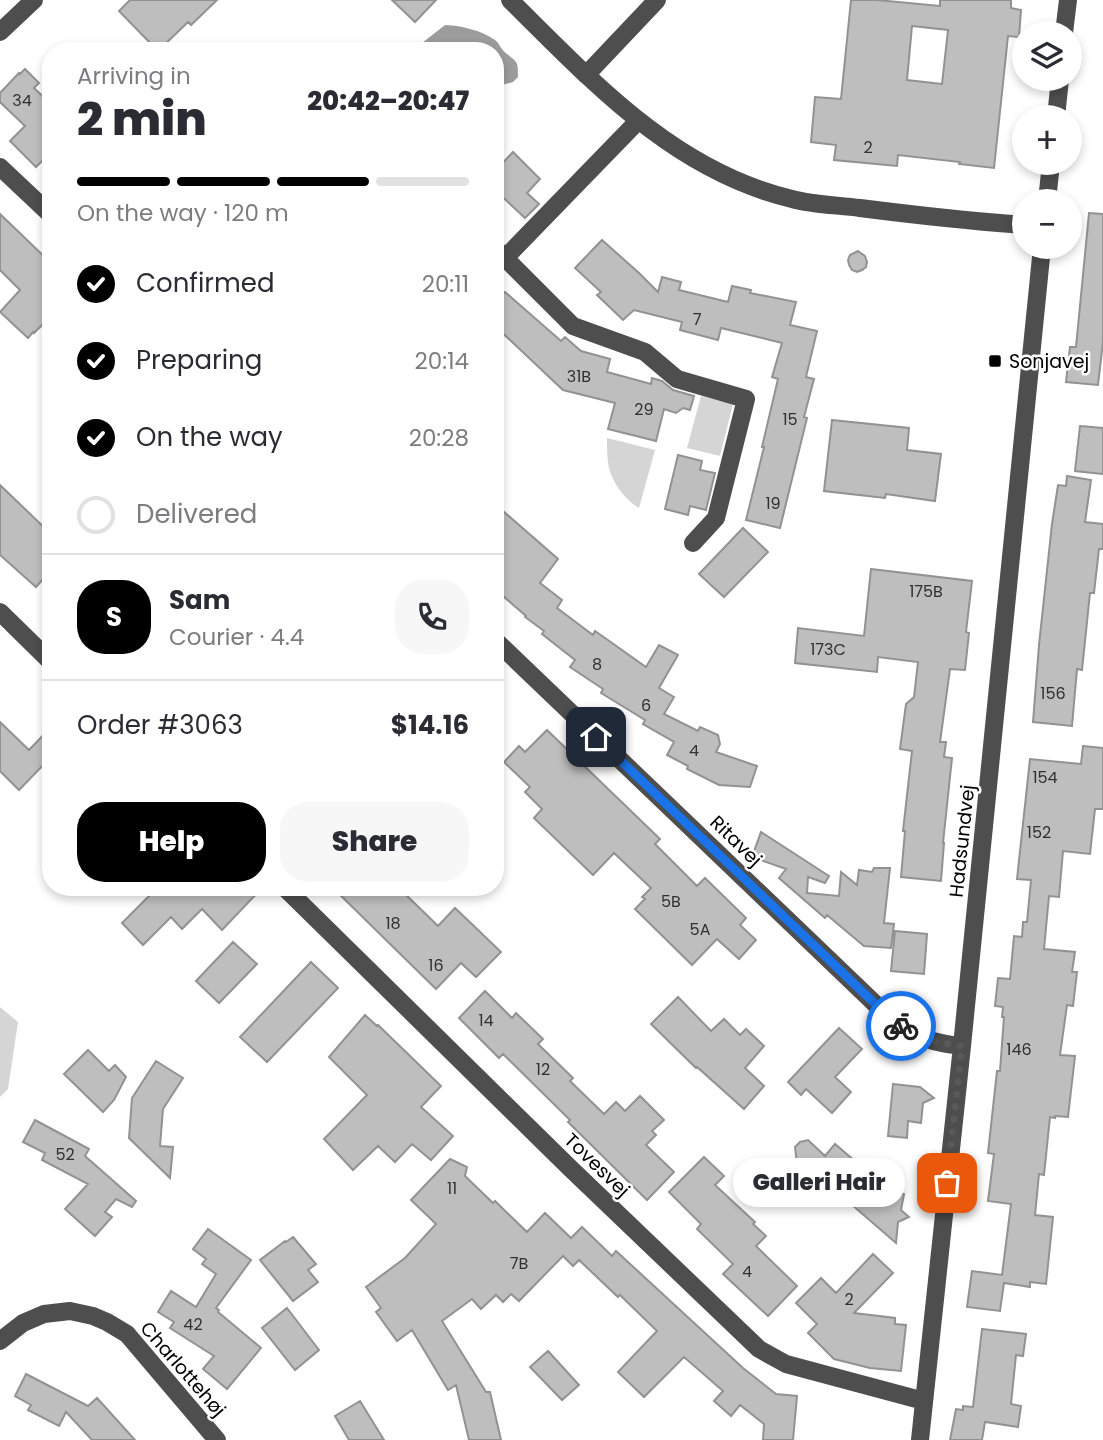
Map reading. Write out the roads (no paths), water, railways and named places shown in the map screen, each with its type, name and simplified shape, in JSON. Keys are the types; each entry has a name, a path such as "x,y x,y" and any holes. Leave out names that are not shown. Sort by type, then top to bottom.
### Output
{"street":[{"path":"0,32 34,0"},
{"path":"510,0 586,75 638,121 711,169 793,200 1012,224"},
{"path":"586,75 657,0"},
{"path":"1065,21 1068,0"},
{"path":"504,249 638,121"},
{"path":"0,167 42,207"},
{"path":"504,257 573,326 645,352 677,379 746,399 716,519 694,543"},
{"name":"Hadsundvej","path":"920,1440 1041,259"},
{"path":"0,612 42,653"},
{"name":"Ritavej","path":"504,649 892,1020 921,1038 962,1046"},
{"name":"Tovesvej","path":"293,896 759,1349 786,1364 924,1401"},
{"name":"Charlottehøj","path":"0,1341 23,1323 44,1314 70,1311 93,1316 127,1334 217,1440"}],"place":[{"name":"Sonjavej","path":"995,361"},
{"name":"Galleri Hair","path":"947,1183"}]}
